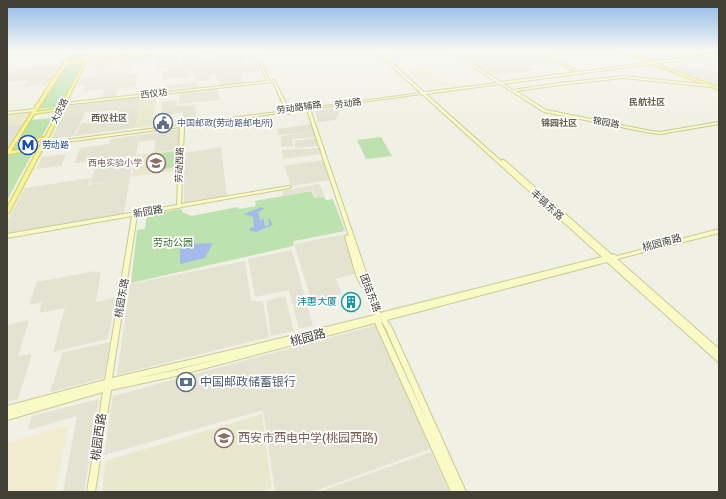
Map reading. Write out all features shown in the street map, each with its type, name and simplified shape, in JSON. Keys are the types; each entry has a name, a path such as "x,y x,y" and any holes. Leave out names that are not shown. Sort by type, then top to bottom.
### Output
{"main road":[{"name":"大庆路","path":"7,153 58,74"},
{"name":"大庆路","path":"7,212 44,144 79,74"},
{"path":"681,74 718,88"},
{"path":"682,74 718,88"},
{"path":"35,111 62,107"},
{"path":"15,141 22,142 40,140 47,137"},
{"path":"7,153 34,149 40,151"}],"street":[{"path":"265,74 268,81 274,81 288,111"},
{"name":"丰镐东路","path":"402,74 609,258 719,353"},
{"name":"丰镐东路","path":"403,74 423,93"},
{"name":"锦园路","path":"486,74 545,111 660,133 719,123"},
{"path":"500,83 562,74"},
{"name":"劳动路辅路","path":"44,144 570,74"},
{"path":"514,91 582,81 623,77 711,86"},
{"name":"西仪坊","path":"62,107 268,81"},
{"path":"309,109 308,112 359,275 455,492"},
{"path":"7,114 35,111"},
{"name":"劳动西路","path":"179,206 182,125"},
{"name":"新园路","path":"7,236 289,187"},
{"name":"桃园东路","path":"107,385 135,214"},
{"name":"桃园南路","path":"609,258 719,228"},
{"name":"桃园南路","path":"609,258 719,231"},
{"name":"丰镐东路","path":"609,258 719,359"},
{"name":"桃园路","path":"7,409 107,385 176,373 609,258"},
{"name":"团结东路","path":"379,318 462,492"},
{"name":"桃园路","path":"7,416 107,385"},
{"name":"桃园西路","path":"91,492 107,385"}],"shaded area":[{"path":"7,74 22,74 7,76"},
{"path":"55,74 47,85 24,87 29,80 7,82 7,76"},
{"path":"97,74 116,74 97,76"},
{"path":"139,74 135,87 118,89 115,98 101,100 104,91 102,91 103,89 83,91 86,85 78,85 82,78"},
{"path":"163,74 189,74 189,77 163,79"},
{"path":"190,74 214,74 209,75 209,80 197,82 198,89 192,89 191,87 171,89 170,91 151,94 152,87 194,82 194,76 190,76"},
{"path":"216,74 241,74 244,84 219,87"},
{"path":"412,74 433,74 440,80 446,81 452,85 435,88 426,86"},
{"path":"688,74 719,74 719,86"},
{"path":"217,88 220,100 179,104 179,93"},
{"path":"157,95 152,126 135,128 141,97"},
{"path":"141,97 135,128 75,136 81,124 117,117 119,110 86,112 88,106 74,136 51,139 68,106"},
{"path":"177,100 177,106 195,105 196,120 184,122 183,112 162,116 161,102"},
{"path":"338,108 339,113 335,120 318,122 315,111"},
{"path":"31,112 23,124 7,126 7,114"},
{"path":"23,124 7,148 7,126"},
{"path":"312,124 316,137 292,139 293,146 281,147 281,136 313,132 278,135 277,129"},
{"path":"179,129 179,149 154,152 155,141 138,142 136,155 74,163 80,148 109,144 111,139 153,133 153,138 154,133"},
{"path":"317,138 319,146 295,148 295,141"},
{"path":"221,147 227,197 184,204 184,153"},
{"path":"320,148 322,154 283,159 282,150"},
{"name":"西电实验小学","path":"179,149 178,170 131,177 135,155"},
{"path":"66,154 61,166 36,169 42,157"},
{"path":"133,157 124,214 7,234 7,222 25,188 91,178 88,185 121,180 90,184 97,162"},
{"path":"324,160 330,180 291,186 284,166"},
{"path":"319,184 325,196 317,198 312,190 283,196 282,191"},
{"path":"345,234 357,273 336,279 342,294 312,302 294,244"},
{"path":"292,250 313,326 299,329 289,290 255,297 248,259"},
{"path":"245,261 251,301 263,301 269,337 117,375 130,284"},
{"path":"95,271 94,273 101,272 96,302 116,298 108,339 53,352 65,308 39,313 42,302 29,305 37,282"},
{"path":"285,296 294,331 271,336 266,301"},
{"path":"29,320 18,356 32,354 18,399 7,402 7,325"},
{"path":"377,325 430,449 313,492 275,492 263,410 104,455 113,396"},
{"path":"110,342 104,378 50,392 63,352"},
{"path":"99,399 84,492 63,492 77,416 28,430 32,416"},
{"name":"西安市西电中学(桃园西路)","path":"262,414 272,488 260,492 102,492 105,461"},
{"path":"69,425 55,492 7,492 7,443"},
{"path":"431,452 449,492 318,492"}],"green space":[{"path":"60,74 77,74 59,107 37,109"},
{"path":"52,118 7,200 7,158 31,120"},
{"path":"381,137 392,156 366,159 357,140"},
{"path":"174,151 176,153 172,168 160,170 158,166 158,154"},
{"name":"劳动公园","path":"311,191 315,198 324,197 326,200 333,199 345,231 294,241 293,246 131,283 137,230 145,229 147,215 182,209 182,212 191,216 238,207 239,209 256,206 255,201"}],"water":[{"path":"262,207 264,209 258,212 260,221 263,218 265,226 269,225 269,218 273,225 256,232 250,231 249,229 254,227 253,217 244,214"},
{"path":"213,243 205,258 180,264 180,248 191,244"}],"place":[{"name":"中国邮政(劳动路邮电所)","path":"163,123"},
{"name":"劳动路","path":"28,145"},
{"name":"西电实验小学","path":"156,163"},
{"name":"沣惠大厦","path":"351,302"},
{"name":"中国邮政储蓄银行","path":"186,382"},
{"name":"西安市西电中学(桃园西路)","path":"224,438"}],"district":[{"name":"民航社区","path":"647,102"},
{"name":"西仪社区","path":"109,118"},
{"name":"锦园社区","path":"559,123"}]}
